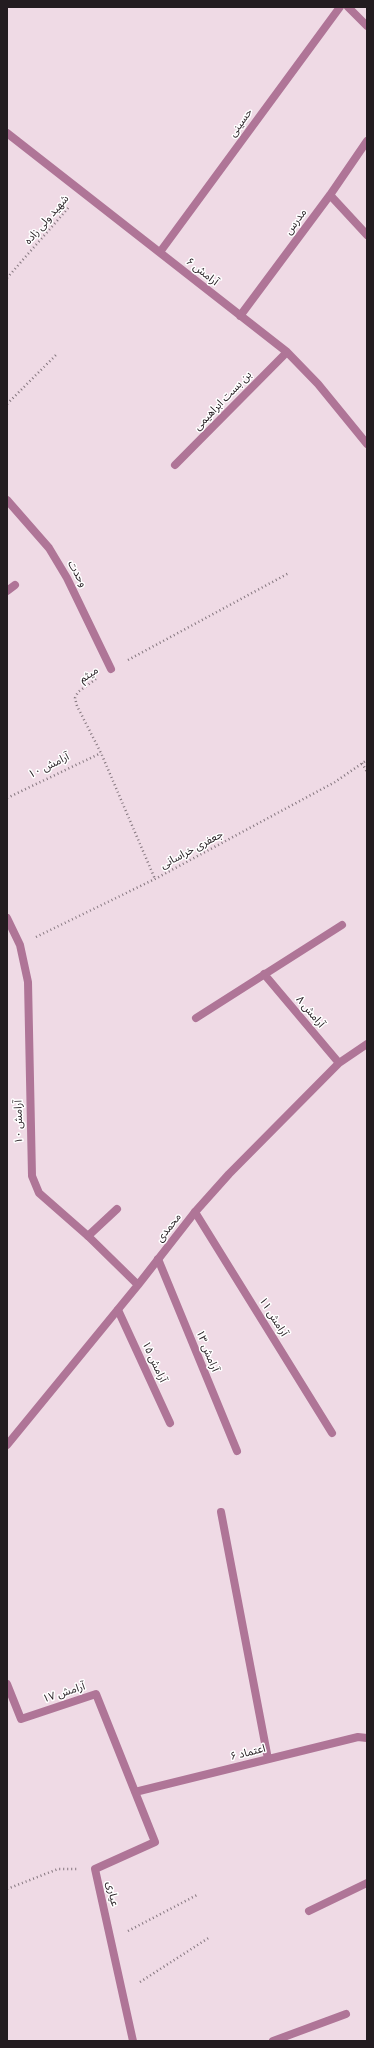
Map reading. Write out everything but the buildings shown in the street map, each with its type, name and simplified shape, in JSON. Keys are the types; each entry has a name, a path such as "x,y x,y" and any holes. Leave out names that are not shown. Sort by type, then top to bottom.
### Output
{"street":[{"name":"حسینی","path":"160,252 340,7"},
{"path":"348,7 367,26"},
{"name":"آرامش ۶","path":"7,133 287,352 318,384 367,444"},
{"name":"مدرس","path":"240,316 330,195 367,141"},
{"path":"330,195 367,235"},
{"name":"بن بست ابراهیمی","path":"176,465 287,352"},
{"name":"وحدت","path":"7,500 49,548 67,578 111,669"},
{"path":"7,591 15,585"},
{"name":"آرامش ۱۰","path":"7,918 20,945 28,982 32,1176 39,1193 88,1236 138,1285"},
{"path":"196,1018 342,925"},
{"name":"آرامش ۸","path":"264,974 339,1063"},
{"name":"محمدی","path":"7,1445 118,1310 195,1212 264,1137 339,1063 367,1044"},
{"path":"88,1236 117,1209"},
{"name":"آرامش ۱۱","path":"195,1212 332,1433"},
{"name":"آرامش ۱۳","path":"158,1259 237,1451"},
{"name":"آرامش ۱۵","path":"118,1310 170,1423"},
{"path":"221,1512 268,1759"},
{"name":"آرامش ۱۷","path":"7,1684 21,1719 96,1694 135,1792"},
{"name":"اعتماد ۶","path":"135,1792 358,1737 367,1738"},
{"name":"عیاری","path":"133,2041 95,1869 155,1842 135,1792"},
{"path":"308,1911 367,1883"},
{"path":"273,2041 346,2014"}],"path":[{"name":"شهید ولی زاده","path":"7,278 82,191"},
{"path":"7,404 57,354"},
{"name":"میثم","path":"155,879 100,753 76,706 74,698 78,692 111,669 289,572"},
{"name":"آرامش ۱۰","path":"7,798 100,753"},
{"name":"جعفری خراسانی","path":"20,945 155,879 335,782 367,760"},
{"path":"362,763 367,772"},
{"path":"7,1889 58,1869 95,1869"},
{"path":"110,1940 197,1895"},
{"path":"122,1994 210,1937"}]}
